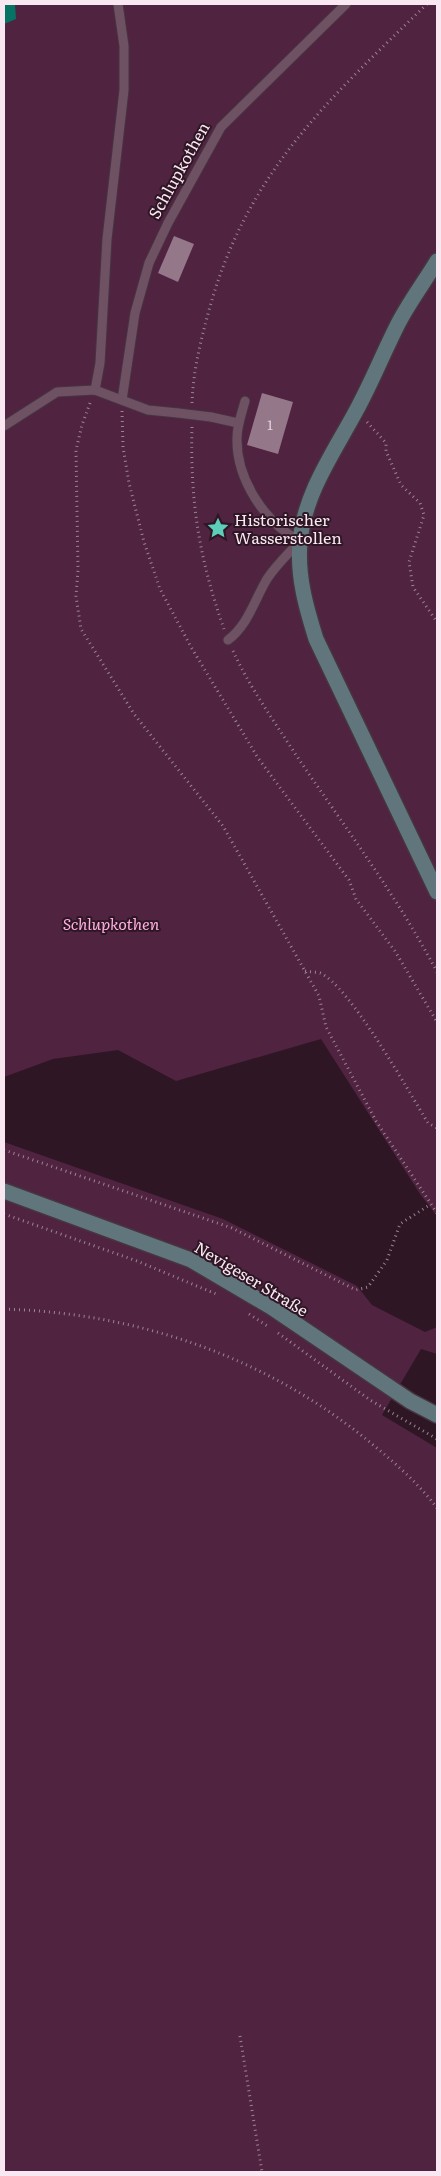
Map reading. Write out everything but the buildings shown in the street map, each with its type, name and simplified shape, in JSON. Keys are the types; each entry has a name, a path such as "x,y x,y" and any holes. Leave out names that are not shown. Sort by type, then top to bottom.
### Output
{"main road":[{"path":"437,260 400,320 357,410 323,470 307,510 300,541 300,571 303,596 316,639 437,892"},
{"name":"Nevigeser Straße","path":"4,1192 191,1260 271,1307 410,1401 437,1415"}],"lane":[{"path":"95,390 100,363 107,239 124,90 124,46 118,4"},
{"name":"Schlupkothen","path":"122,400 135,313 149,263 204,157 222,127 346,4"},
{"path":"4,426 57,392 95,390 148,410 210,417 238,423"},
{"path":"228,640 246,622 275,567 300,541 284,533 270,520 248,484 238,451 238,423 245,401"}],"path":[{"path":"192,412 200,343 215,286 236,234 266,180 290,145 317,113 427,4"},
{"path":"95,390 82,425 76,450 78,570 76,596 81,629 134,714 224,826 319,996 326,1027 372,1112 437,1213"},
{"path":"122,400 123,447 128,483 144,542 160,589 191,647 258,758 349,880 356,899 395,951 437,1022"},
{"path":"360,426 364,418 386,443 386,451 402,485 420,503 424,515 409,562 413,587 437,622"},
{"path":"192,420 192,492 195,525 202,561 228,640 242,672 385,886 437,972"},
{"path":"305,971 321,974 360,1014 428,1123 437,1128"},
{"path":"4,1150 232,1228 356,1290 368,1287 387,1260 400,1224 431,1204"},
{"path":"4,1214 137,1261 218,1295"},
{"path":"4,1309 29,1310 124,1322 181,1337 261,1370 339,1418 403,1471 437,1508"},
{"path":"242,1310 274,1330 370,1400 437,1439"},
{"path":"240,2036 262,2172"}],"green space":[{"path":"4,4 437,4 437,1216 420,1194 321,1039 176,1081 118,1050 53,1059 4,1077"},
{"path":"4,1142 223,1219 357,1286 372,1305 425,1332 437,1327 437,1354 421,1349 382,1415 437,1448 437,2172 4,2172"}],"shaded area":[{"path":"4,4 15,4 16,19 4,24"}],"place":[{"name":"Historischer Wasserstollen","path":"218,528"}]}
